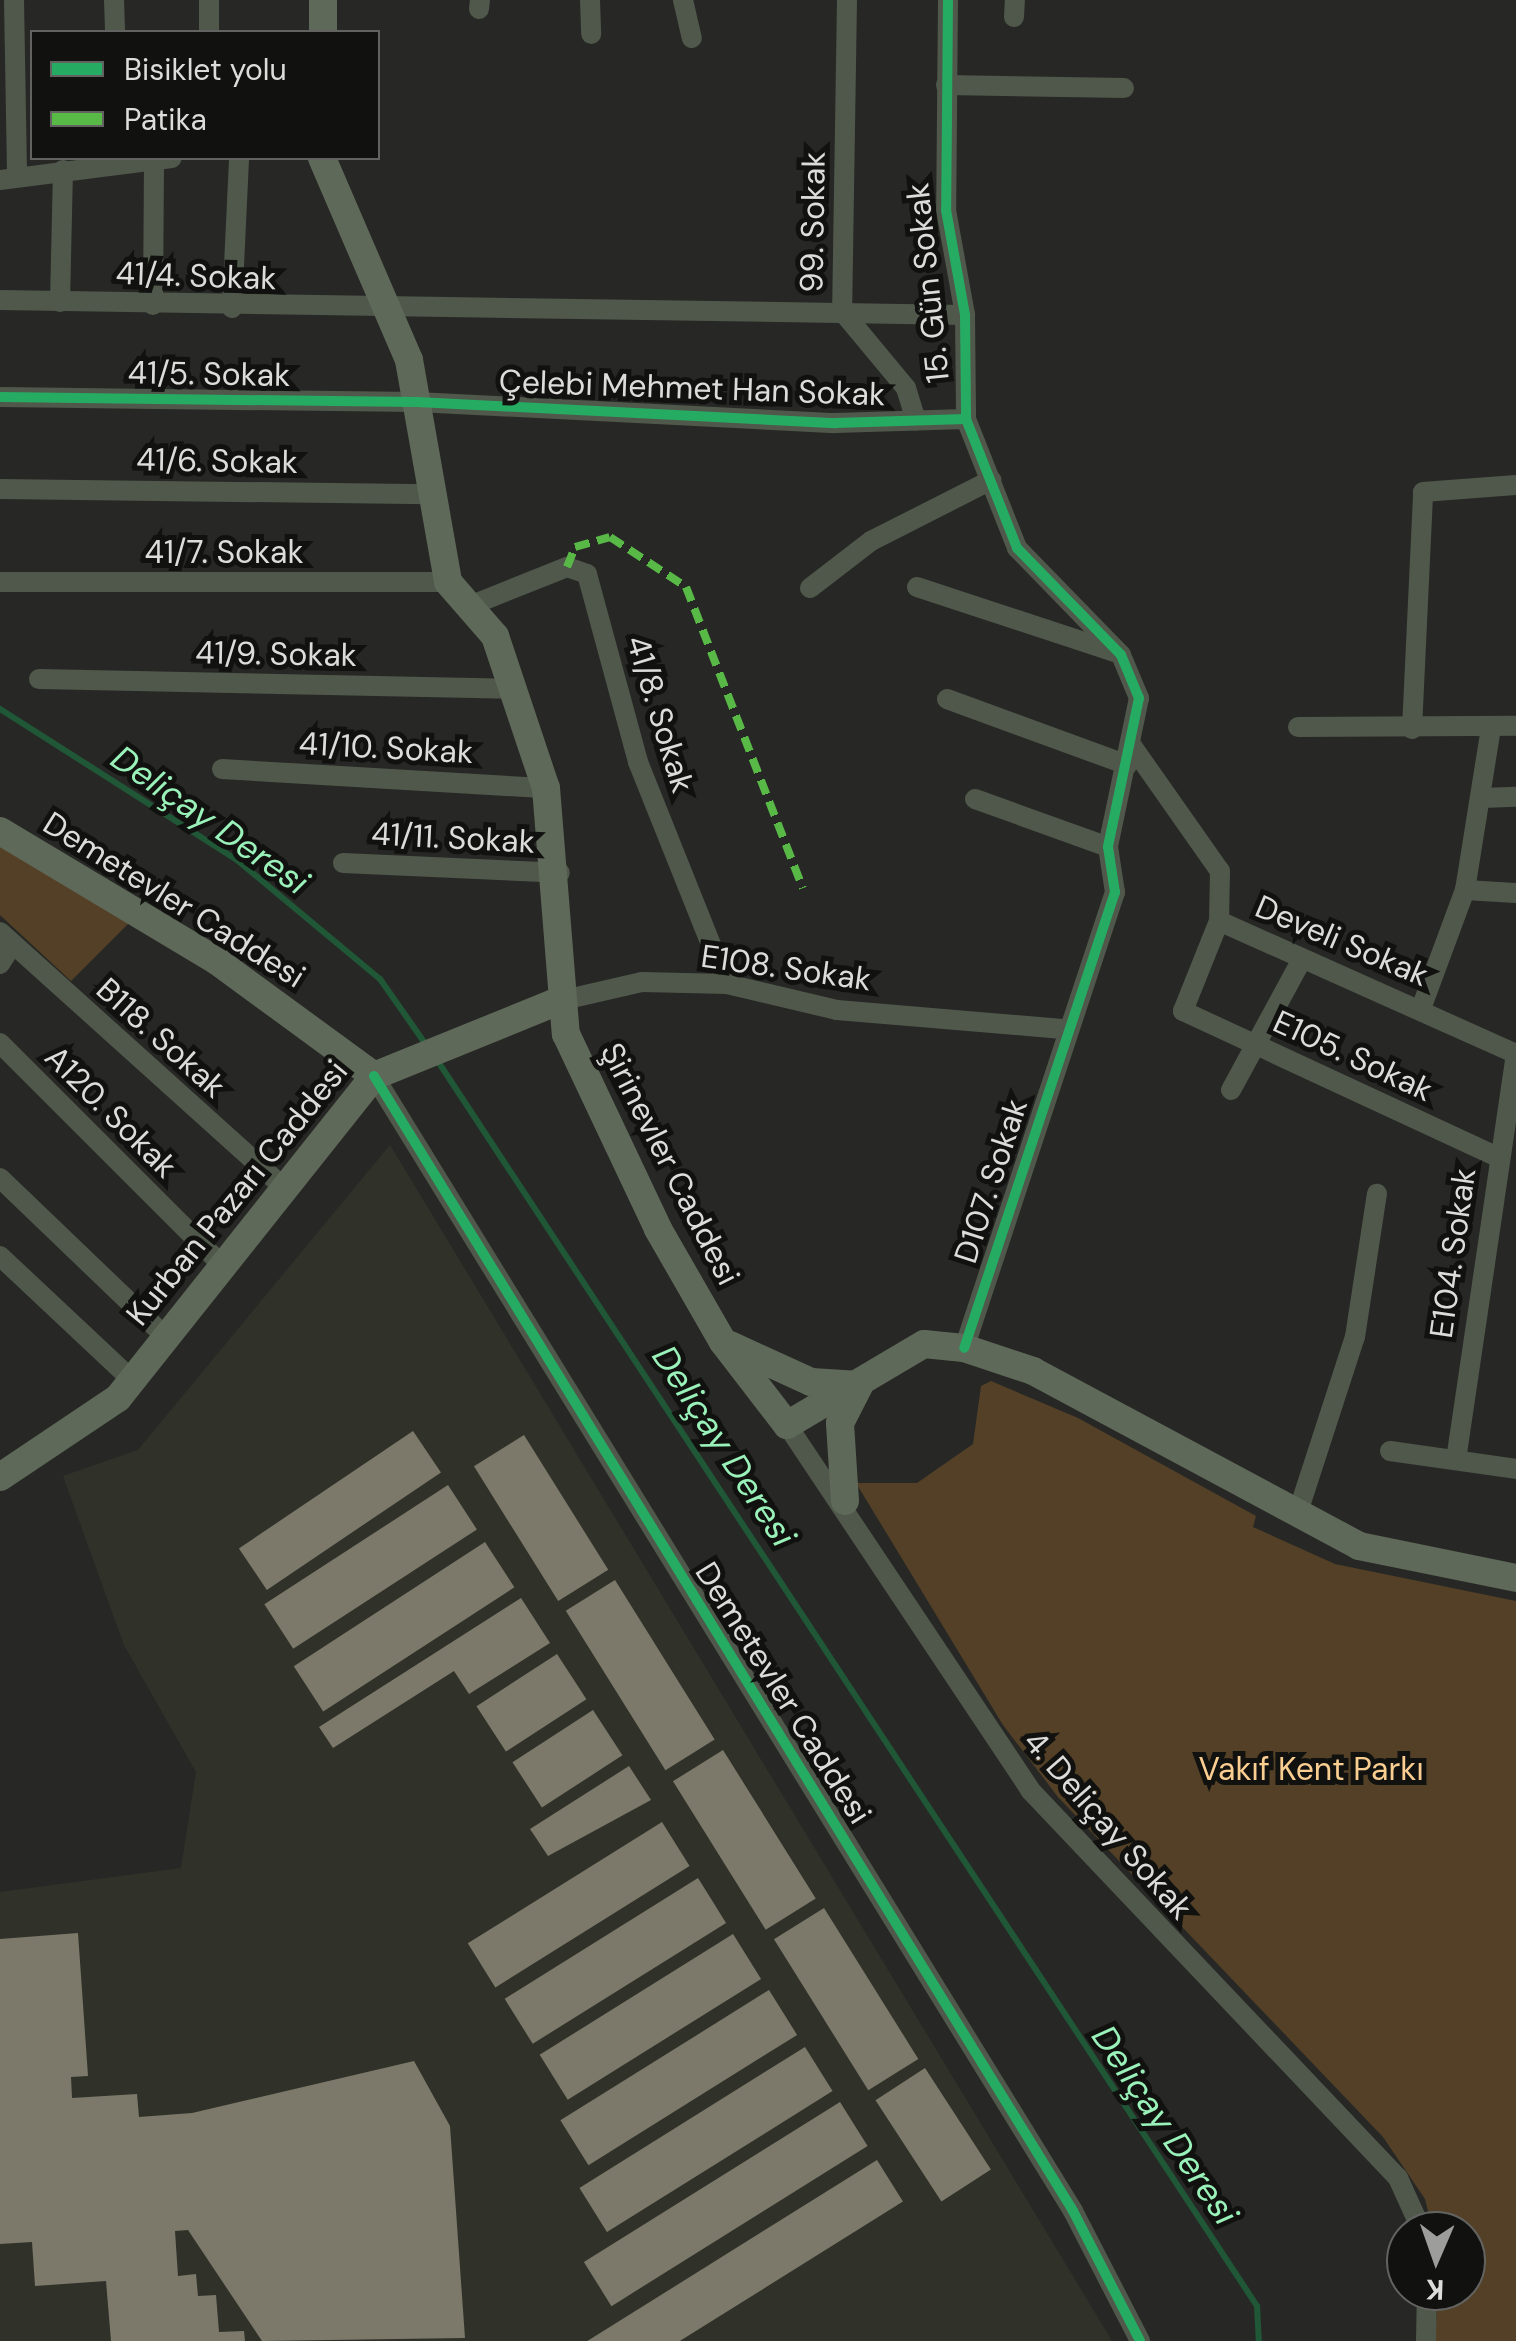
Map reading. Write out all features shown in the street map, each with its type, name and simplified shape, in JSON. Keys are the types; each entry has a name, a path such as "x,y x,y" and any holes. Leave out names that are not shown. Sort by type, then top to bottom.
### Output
{"main road":[{"path":"322,30 323,0"},
{"path":"323,160 391,310 417,402 448,582"},
{"name":"Şirinevler Caddesi","path":"448,582 472,605 495,636 546,788 560,873 559,1001 590,1095 722,1342 787,1425"},
{"name":"Demetevler Caddesi","path":"0,831 217,961 381,1074"},
{"name":"Kurban Pazarı Caddesi","path":"3,1470 59,1446 132,1380 283,1187 381,1074 559,1001"},
{"path":"722,1342 811,1382 860,1385"},
{"path":"787,1425 924,1344 964,1348 1033,1371 1359,1546 1516,1578"},
{"path":"845,1501 840,1423 860,1385"}],"street":[{"path":"14,0 8,178 120,160"},
{"path":"114,0 115,30"},
{"path":"209,0 209,30"},
{"path":"590,0 591,34"},
{"path":"683,0 692,38"},
{"name":"99. Sokak","path":"848,0 842,310 906,388 916,421"},
{"name":"15. Gün Sokak","path":"948,0 946,210 965,315 966,419 1029,566 1121,654 1139,698 1108,847 1115,892 1065,1029"},
{"path":"946,85 1124,88"},
{"path":"153,305 163,160"},
{"path":"232,308 239,160"},
{"path":"60,302 63,170"},
{"name":"41/4. Sokak","path":"0,300 232,308 842,310 965,315"},
{"name":"41/5. Sokak","path":"0,397 417,402"},
{"name":"Çelebi Mehmet Han Sokak","path":"417,402 916,421 966,419"},
{"path":"810,588 871,541 991,480"},
{"path":"1412,729 1423,492 1516,485"},
{"name":"41/6. Sokak","path":"0,489 432,494"},
{"name":"41/8. Sokak","path":"472,605 567,568 586,574 638,762 727,984"},
{"name":"41/7. Sokak","path":"0,582 448,582"},
{"path":"917,587 1121,654"},
{"name":"41/9. Sokak","path":"39,679 511,689"},
{"path":"948,699 1130,755"},
{"path":"1298,728 1516,726"},
{"path":"1422,1006 1466,890 1491,728"},
{"name":"Develi Sokak","path":"1130,755 1220,871 1220,921 1302,959 1422,1006 1516,1054"},
{"name":"41/10. Sokak","path":"222,769 546,788"},
{"path":"1482,798 1516,797"},
{"path":"975,799 1108,847"},
{"name":"41/11. Sokak","path":"343,862 560,873"},
{"path":"1466,890 1516,893"},
{"name":"E105. Sokak","path":"1220,921 1183,1011 1497,1157"},
{"path":"0,964 6,939"},
{"name":"B118. Sokak","path":"6,939 283,1187"},
{"path":"1231,1090 1252,1042 1302,959"},
{"name":"E108. Sokak","path":"559,1001 642,982 727,984 837,1010 1065,1029"},
{"name":"D107. Sokak","path":"964,1348 1065,1029"},
{"name":"A120. Sokak","path":"0,1043 222,1265"},
{"name":"E104. Sokak","path":"1456,1460 1497,1157 1516,1054"},
{"name":"Demetevler Caddesi","path":"381,1074 1074,2211 1140,2341"},
{"path":"0,1178 166,1337"},
{"path":"1298,1512 1356,1337 1377,1194"},
{"path":"0,1256 132,1380"},
{"name":"4. Deliçay Sokak","path":"787,1425 845,1501 1030,1790 1398,2178 1413,2211"},
{"path":"1390,1451 1516,1469"},
{"path":"1426,2341 1427,2311"}],"shaded area":[{"path":"390,1145 1112,2341 0,2341 0,1892 181,1868 196,1772 124,1645 63,1476 138,1450"}],"green space":[{"path":"0,846 129,923 71,981 0,915"},
{"name":"Vakıf Kent Parkı","path":"991,1381 1078,1418 1256,1516 1253,1527 1335,1564 1516,1601 1516,2341 1435,2341 1437,2311 1486,2311 1486,2211 1428,2211 1425,2199 1383,2137 1058,1797 1003,1725 856,1483 917,1483 973,1444 981,1386"}],"building":[{"path":"413,1431 441,1472 267,1590 239,1548"},
{"path":"524,1435 608,1570 558,1601 474,1466"},
{"path":"448,1485 477,1529 293,1649 264,1604"},
{"path":"485,1542 514,1587 323,1711 294,1666"},
{"path":"615,1580 715,1739 665,1770 566,1611"},
{"path":"521,1598 550,1643 469,1694 454,1671 333,1748 319,1727"},
{"path":"557,1654 586,1699 506,1752 476,1706"},
{"path":"593,1710 622,1755 542,1808 512,1762"},
{"path":"723,1750 816,1898 766,1930 673,1781"},
{"path":"629,1766 651,1800 548,1856 530,1829"},
{"path":"662,1822 690,1866 495,1987 468,1943"},
{"path":"698,1878 726,1923 533,2044 505,1999"},
{"path":"824,1908 918,2059 868,2090 774,1939"},
{"path":"78,1933 88,2076 71,2077 72,2098 137,2094 139,2117 192,2113 414,2061 450,2126 465,2338 262,2341 188,2230 175,2231 178,2276 196,2274 198,2296 216,2295 219,2332 244,2331 245,2341 111,2341 106,2281 35,2286 32,2242 0,2244 0,1939"},
{"path":"733,1934 761,1979 568,2100 540,2055"},
{"path":"769,1990 797,2035 588,2165 560,2120"},
{"path":"805,2047 833,2091 607,2232 579,2188"},
{"path":"925,2068 991,2169 941,2202 876,2100"},
{"path":"840,2102 868,2146 611,2306 584,2262"},
{"path":"877,2160 903,2202 680,2341 587,2341"}],"waterway":[{"name":"Deliçay Deresi","path":"0,709 237,860 380,979 427,1046"},
{"name":"Deliçay Deresi","path":"437,1060 1257,2306 1259,2341"}],"marked path":[{"path":"567,567 575,547 610,537 686,587 803,888"}],"cycle path":[{"path":"948,0 946,210 965,315 966,419 1017,548 1121,655 1139,698 1108,847 1115,892 964,1348"},
{"path":"0,397 417,402 835,423 966,419"},
{"path":"374,1076 1073,2211 1140,2341"}]}
